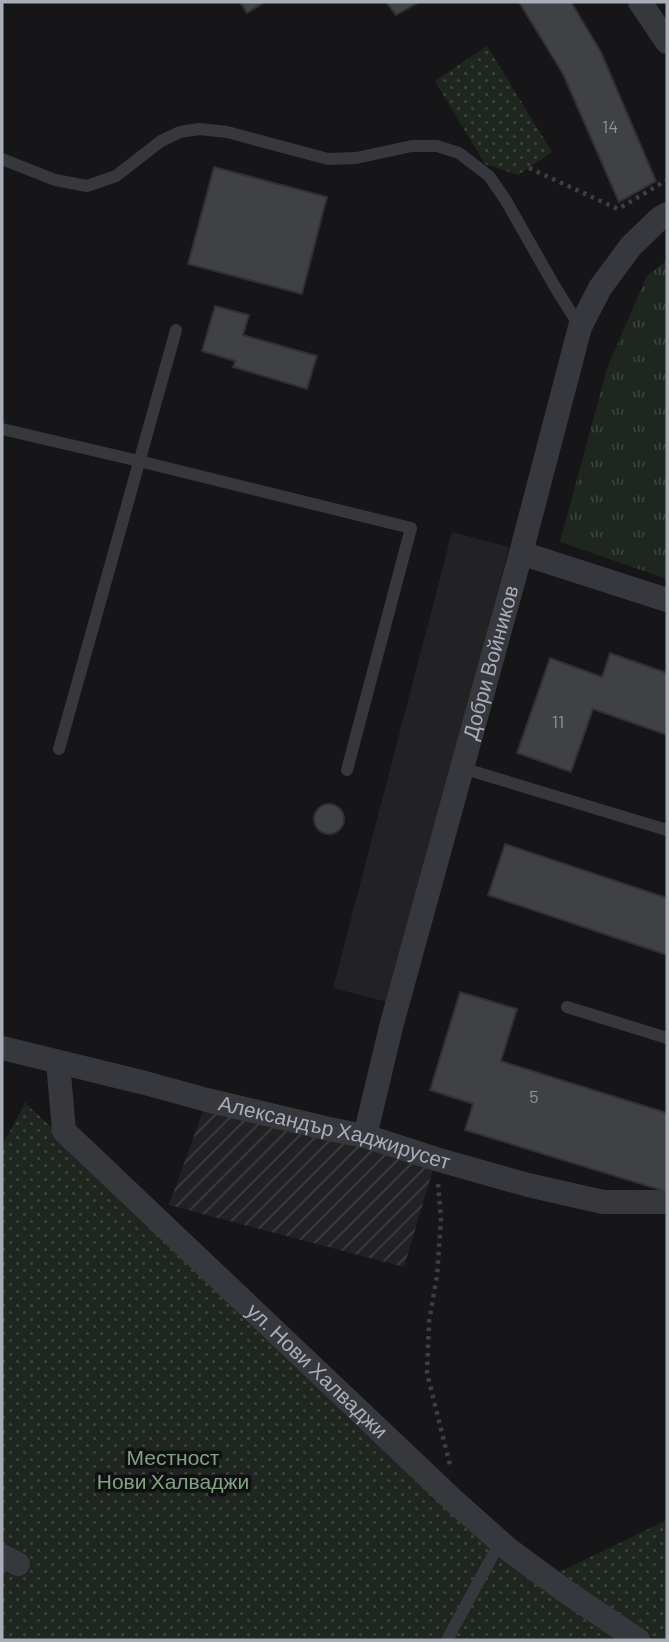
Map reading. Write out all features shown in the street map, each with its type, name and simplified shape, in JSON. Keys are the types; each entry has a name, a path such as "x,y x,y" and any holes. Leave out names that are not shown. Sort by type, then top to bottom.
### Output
{"street":[{"path":"640,2 667,42"},
{"name":"Добри Войников","path":"365,1136 391,1027 580,327 600,288 631,246 667,214"},
{"path":"521,552 667,600"},
{"name":"Александър Хаджирусет","path":"2,1048 207,1100 365,1136 528,1185 603,1202 667,1202"},
{"name":"ул. Нови Халваджи","path":"58,1062 64,1131 500,1542 565,1591 638,1640"}],"lane":[{"path":"2,159 55,180 87,186 116,176 162,141 180,132 199,129 227,132 328,159 356,158 412,146 437,146 459,153 489,176 580,327"},
{"path":"59,749 176,330"},
{"path":"2,429 411,528 347,770"},
{"path":"462,768 667,830"},
{"path":"567,1007 667,1038"},
{"path":"447,1640 500,1542"}],"path":[{"path":"529,168 618,209 667,180"},
{"path":"436,1159 441,1219 437,1276 429,1322 427,1373 453,1476 453,1500"}],"shaded area":[{"path":"452,532 509,547 391,1003 333,988"},
{"path":"207,1100 436,1159 404,1267 169,1205"}],"green space":[{"path":"487,46 552,152 518,175 485,164 435,81"},
{"path":"667,260 667,579 560,542 607,368 647,276"},
{"name":"Местност Нови Халваджи","path":"25,1103 545,1579 667,1520 667,1640 2,1640 2,1146"}],"building":[{"path":"240,2 265,2 247,13"},
{"path":"386,2 419,2 396,15"},
{"path":"519,2 571,2 601,52 656,181 619,202 563,74"},
{"path":"214,167 327,197 302,294 188,264"},
{"path":"215,306 249,315 243,335 317,356 307,389 233,367 235,361 202,351"},
{"path":"610,653 667,673 667,735 593,709 571,772 517,753 550,658 602,677"},
{"path":"329,804 340,808 344,819 340,830 329,834 318,830 314,819 318,808"},
{"path":"505,844 667,898 667,955 488,895"},
{"path":"460,992 517,1009 501,1061 667,1113 667,1192 465,1130 473,1104 430,1090"}]}
